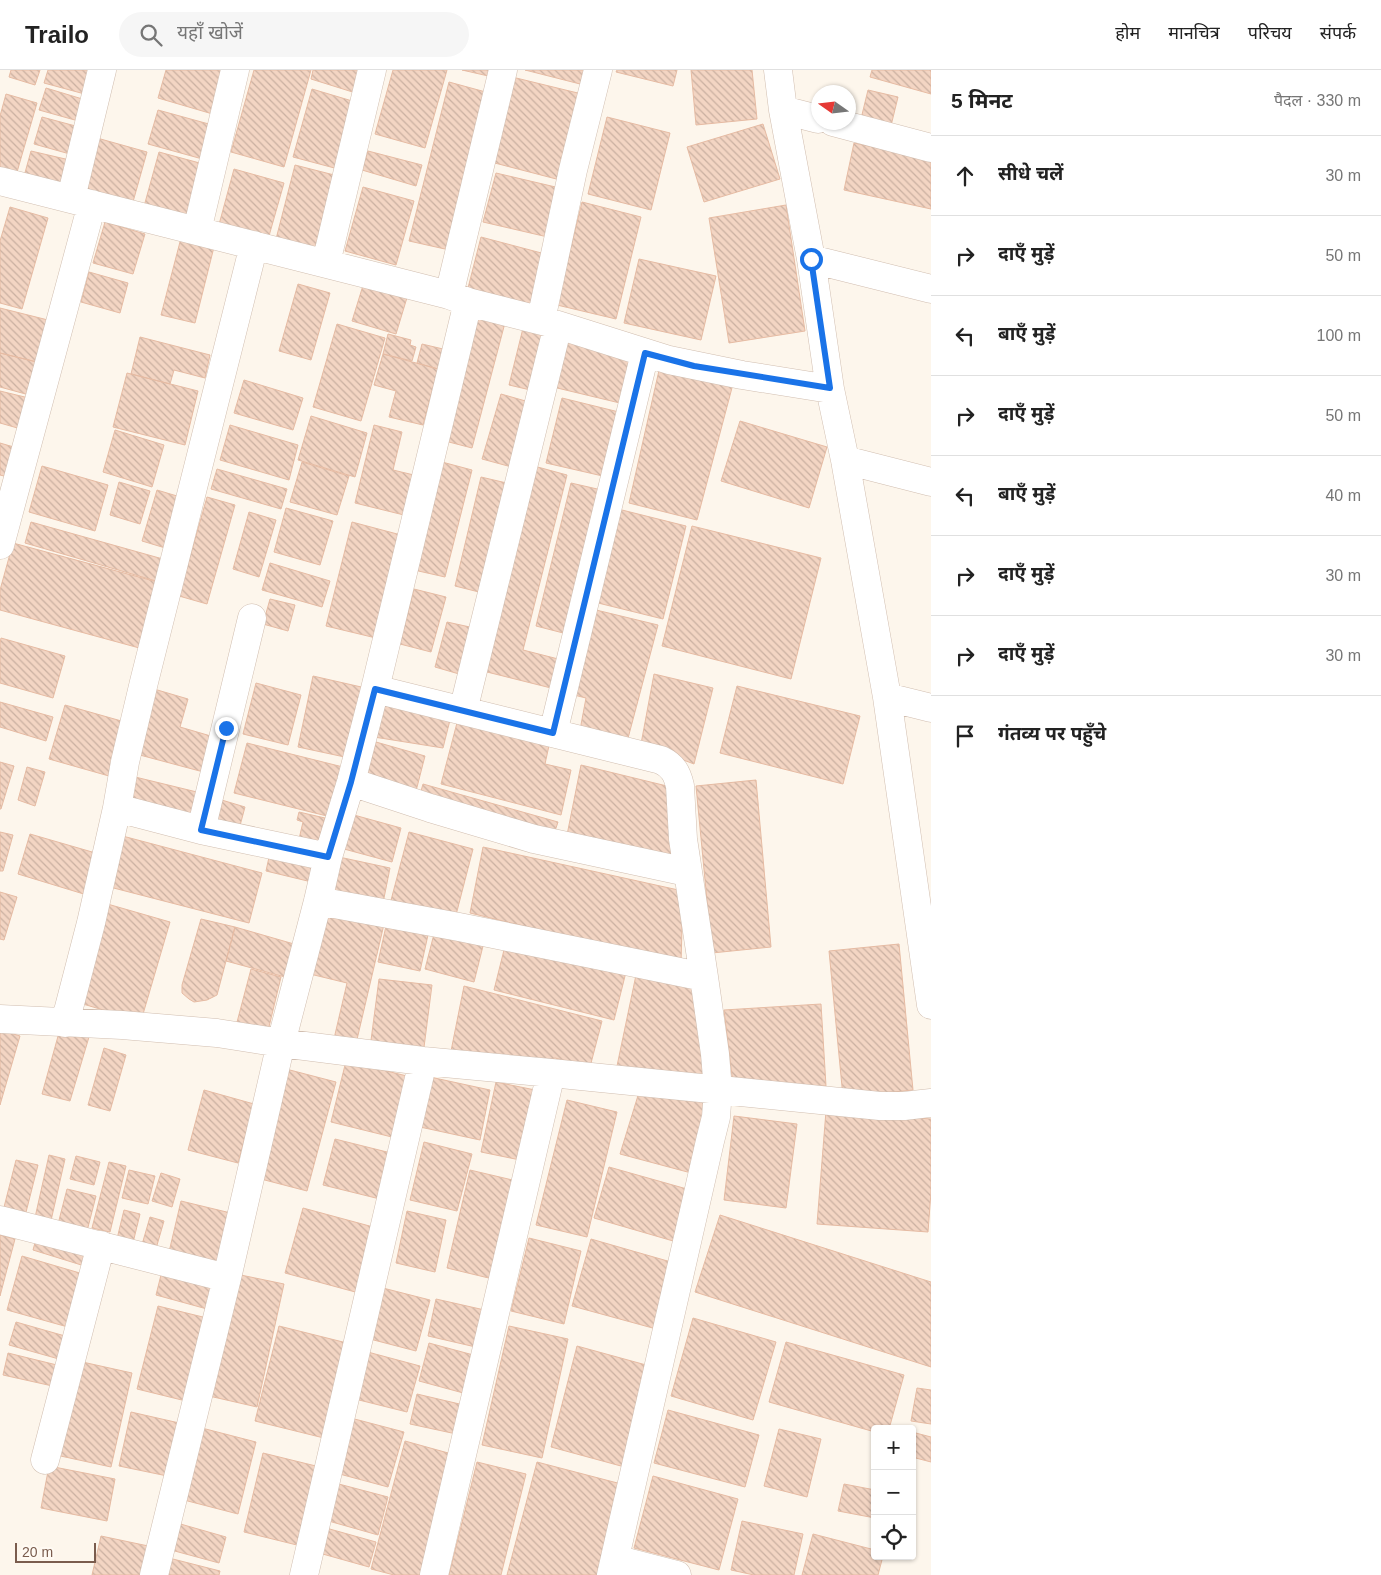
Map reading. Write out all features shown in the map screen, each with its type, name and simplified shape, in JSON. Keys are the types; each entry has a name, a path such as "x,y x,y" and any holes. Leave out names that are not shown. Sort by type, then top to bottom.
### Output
{"street":[{"path":"0,545 81,201 102,70"},
{"path":"197,231 235,70"},
{"path":"326,263 372,70"},
{"path":"154,1575 227,1278 281,1043 328,857 351,782 375,689 459,299 503,70"},
{"path":"463,711 550,323 571,179 598,70"},
{"path":"778,70 811,259 830,388 845,460 887,697 931,1006"},
{"path":"784,110 811,117"},
{"path":"856,128 931,148"},
{"path":"0,181 326,263 550,323 645,353 694,366 830,388"},
{"path":"65,1023 91,923 144,682 254,246"},
{"path":"811,259 931,289"},
{"path":"553,733 645,353"},
{"path":"845,460 931,482"},
{"path":"201,830 252,618"},
{"path":"375,689 661,760 670,764 674,769 680,786 687,872 715,1054 718,1090 716,1117 613,1567 677,1575"},
{"path":"887,697 931,708"},
{"path":"351,782 534,839 687,872"},
{"path":"117,808 201,830 328,857"},
{"path":"318,901 459,927 704,977"},
{"path":"0,1019 122,1025 217,1033 423,1061 551,1072 880,1106 931,1103"},
{"path":"304,1575 423,1061"},
{"path":"434,1575 551,1072"},
{"path":"0,1220 227,1278"},
{"path":"45,1460 101,1245"}],"building":[{"path":"11,70 40,70 35,85 9,77"},
{"path":"48,70 98,70 92,96 44,83"},
{"path":"166,70 229,70 216,115 158,98"},
{"path":"254,70 311,70 284,167 231,152"},
{"path":"313,70 365,70 359,94 311,79"},
{"path":"393,70 447,70 425,148 375,134"},
{"path":"462,70 498,70 497,78"},
{"path":"525,70 591,70 588,86"},
{"path":"617,70 677,70 673,86 616,72"},
{"path":"691,70 752,70 757,119 696,125"},
{"path":"872,70 931,70 931,94 870,77"},
{"path":"508,76 586,95 564,181 487,161"},
{"path":"449,82 493,94 454,251 409,241"},
{"path":"46,88 89,101 82,122 39,110"},
{"path":"312,89 359,103 342,170 293,157"},
{"path":"868,90 898,97 889,134 859,127"},
{"path":"6,94 37,103 15,179 0,176 0,116"},
{"path":"158,110 216,126 206,160 148,144"},
{"path":"42,117 83,128 77,156 34,144"},
{"path":"607,117 670,133 651,210 588,194"},
{"path":"763,124 780,179 704,202 687,147"},
{"path":"97,138 147,152 131,209 81,195"},
{"path":"854,143 931,159 931,209 844,190"},
{"path":"31,151 74,161 66,190 23,180"},
{"path":"368,151 422,165 416,186 362,170"},
{"path":"159,152 207,165 192,222 143,210"},
{"path":"295,165 342,177 320,257 275,243"},
{"path":"234,169 284,183 267,243 217,232"},
{"path":"496,173 564,189 552,238 483,222"},
{"path":"363,187 414,201 396,265 345,251"},
{"path":"582,202 641,217 616,319 557,305"},
{"path":"786,205 805,331 729,343 709,218"},
{"path":"10,207 48,218 22,309 0,303 0,241"},
{"path":"105,222 145,234 133,274 93,263"},
{"path":"481,237 549,255 539,306 468,288"},
{"path":"181,238 214,247 195,323 161,315"},
{"path":"639,259 716,276 701,340 624,323"},
{"path":"89,272 128,283 120,313 81,302"},
{"path":"365,279 409,291 396,334 352,321"},
{"path":"298,284 330,293 311,360 279,351"},
{"path":"0,308 52,321 41,363 0,353"},
{"path":"480,311 506,319 472,448 445,441"},
{"path":"525,320 555,328 539,392 509,385"},
{"path":"337,324 385,338 361,421 313,407"},
{"path":"388,334 411,340 410,345 416,347 412,361 383,354"},
{"path":"140,337 210,355 205,378 174,370 170,384 131,374"},
{"path":"566,337 637,358 624,404 553,387"},
{"path":"422,344 443,349 438,369 417,363"},
{"path":"0,353 41,363 33,396 0,387"},
{"path":"383,354 438,369 423,425 389,417 396,391 374,385"},
{"path":"660,366 733,384 697,520 629,503"},
{"path":"127,373 198,391 185,445 113,427"},
{"path":"244,380 303,398 293,430 234,413"},
{"path":"0,391 29,398 21,429 0,423"},
{"path":"501,394 536,404 519,469 482,459"},
{"path":"562,398 623,413 607,477 546,463"},
{"path":"311,416 367,433 355,477 298,460"},
{"path":"740,421 827,447 809,508 721,481"},
{"path":"230,425 298,445 289,480 220,460"},
{"path":"374,425 402,432 393,470 418,476 408,516 355,503"},
{"path":"115,430 164,445 152,487 103,472"},
{"path":"0,443 24,450 16,479 0,475"},
{"path":"302,462 349,476 337,515 290,502"},
{"path":"442,462 472,470 445,577 414,570"},
{"path":"42,466 108,485 95,531 29,512"},
{"path":"534,466 567,475 523,650 566,661 559,690 483,671"},
{"path":"217,469 287,489 281,509 211,489"},
{"path":"481,477 515,485 487,594 455,586"},
{"path":"119,482 150,491 140,524 110,515"},
{"path":"571,483 606,491 571,635 536,626"},
{"path":"157,490 187,499 172,550 142,541"},
{"path":"207,497 235,505 207,604 179,596"},
{"path":"286,508 333,521 320,565 274,552"},
{"path":"618,509 686,526 663,619 594,602"},
{"path":"249,512 276,520 259,577 233,569"},
{"path":"31,522 170,561 163,583 25,543"},
{"path":"352,522 401,535 376,638 326,626"},
{"path":"692,526 821,558 791,679 662,646"},
{"path":"13,543 161,583 143,649 0,610 0,590"},
{"path":"270,563 330,581 322,607 262,590"},
{"path":"414,589 446,597 431,652 400,644"},
{"path":"270,599 295,605 288,631 263,624"},
{"path":"592,609 658,625 627,742 580,730 586,698 570,694"},
{"path":"447,622 479,629 466,676 435,667"},
{"path":"1,638 65,656 53,698 0,683"},
{"path":"654,674 713,688 694,764 641,744"},
{"path":"313,676 370,689 354,759 298,747"},
{"path":"256,683 301,695 288,745 243,734"},
{"path":"737,686 860,716 843,784 720,753"},
{"path":"154,689 188,699 180,727 221,739 211,774 136,754"},
{"path":"383,700 451,716 443,748 374,737"},
{"path":"0,702 53,717 46,741 0,727"},
{"path":"65,705 132,724 116,778 49,759"},
{"path":"458,719 550,741 545,764 571,770 561,815 441,784"},
{"path":"376,742 425,756 415,795 365,781"},
{"path":"247,743 347,768 335,818 234,793"},
{"path":"0,762 14,766 1,809 0,809"},
{"path":"581,765 675,788 670,862 566,840"},
{"path":"27,767 45,772 35,806 18,800"},
{"path":"127,775 201,793 194,822 120,804"},
{"path":"756,780 771,947 712,953 696,786"},
{"path":"423,784 558,822 553,837 419,798"},
{"path":"215,798 245,807 238,833 208,826"},
{"path":"299,812 325,818 318,843 299,839 303,822 297,820"},
{"path":"354,815 401,828 392,862 344,849"},
{"path":"0,832 13,835 3,871 0,871"},
{"path":"409,832 473,849 456,915 390,904"},
{"path":"30,834 99,854 87,895 18,874"},
{"path":"115,834 262,873 249,923 102,885"},
{"path":"483,847 683,891 681,964 470,913"},
{"path":"271,848 326,861 320,884 266,871"},
{"path":"339,857 390,868 382,908 330,897"},
{"path":"0,892 17,897 4,940 0,939"},
{"path":"104,903 170,922 141,1021 76,1002"},
{"path":"326,906 385,920 355,1048 333,1043 347,983 310,974"},
{"path":"201,919 235,927 217,995 207,1000 194,1002 182,993 182,985"},
{"path":"386,926 428,935 420,971 378,962"},
{"path":"235,927 294,944 285,977 226,961"},
{"path":"435,930 484,942 474,982 425,969"},
{"path":"506,942 626,972 614,1020 494,990"},
{"path":"899,944 913,1090 843,1097 829,951"},
{"path":"251,969 281,977 268,1031 236,1026"},
{"path":"636,975 697,989 706,1077 617,1066"},
{"path":"379,979 432,985 423,1055 370,1048"},
{"path":"464,986 602,1021 590,1067 555,1058 537,1063 450,1056"},
{"path":"821,1004 826,1086 733,1084 724,1010"},
{"path":"60,1029 89,1037 70,1101 42,1094"},
{"path":"0,1030 20,1036 0,1105"},
{"path":"104,1048 126,1055 110,1111 88,1105"},
{"path":"346,1061 415,1078 400,1139 331,1122"},
{"path":"286,1069 336,1082 307,1191 257,1178"},
{"path":"430,1077 490,1090 480,1140 420,1127"},
{"path":"496,1082 540,1091 525,1161 481,1152"},
{"path":"640,1089 710,1102 695,1174 620,1154"},
{"path":"204,1090 254,1104 238,1163 188,1150"},
{"path":"567,1100 617,1112 587,1237 536,1225"},
{"path":"826,1111 931,1119 931,1192 928,1232 817,1224"},
{"path":"734,1116 797,1124 786,1208 724,1200"},
{"path":"335,1139 395,1154 384,1200 323,1185"},
{"path":"424,1142 472,1154 457,1211 410,1200"},
{"path":"49,1155 65,1159 50,1225 34,1222"},
{"path":"76,1156 100,1162 94,1185 70,1179"},
{"path":"16,1160 38,1165 24,1220 2,1215"},
{"path":"109,1162 126,1166 110,1232 92,1228"},
{"path":"609,1167 694,1191 680,1243 594,1218"},
{"path":"129,1170 155,1176 148,1204 122,1198"},
{"path":"470,1170 521,1182 497,1280 447,1268"},
{"path":"161,1173 180,1179 172,1207 152,1201"},
{"path":"67,1189 96,1196 86,1235 57,1228"},
{"path":"181,1201 239,1215 226,1266 169,1252"},
{"path":"303,1208 377,1228 359,1293 285,1273"},
{"path":"124,1210 140,1214 131,1251 115,1247"},
{"path":"407,1211 446,1220 435,1272 396,1263"},
{"path":"720,1215 931,1282 931,1367 695,1292"},
{"path":"150,1217 164,1221 155,1252 141,1248"},
{"path":"38,1232 97,1250 91,1268 33,1250"},
{"path":"0,1235 15,1239 0,1296"},
{"path":"529,1238 581,1251 564,1324 511,1311"},
{"path":"591,1239 678,1264 660,1330 572,1306"},
{"path":"22,1256 90,1276 75,1329 7,1310"},
{"path":"162,1271 224,1288 218,1312 156,1295"},
{"path":"236,1274 284,1284 257,1407 209,1396"},
{"path":"379,1287 430,1300 416,1351 366,1338"},
{"path":"436,1299 489,1311 480,1348 428,1336"},
{"path":"158,1306 211,1319 190,1402 137,1389"},
{"path":"693,1318 776,1342 753,1420 671,1396"},
{"path":"16,1322 72,1338 66,1361 9,1345"},
{"path":"279,1326 351,1344 328,1439 255,1421"},
{"path":"509,1326 568,1339 542,1458 482,1445"},
{"path":"786,1342 904,1375 890,1425 871,1425 871,1431 769,1402"},
{"path":"429,1343 477,1356 467,1394 419,1381"},
{"path":"577,1346 657,1368 632,1469 551,1447"},
{"path":"364,1351 420,1366 407,1412 351,1398"},
{"path":"8,1353 61,1366 57,1387 3,1375"},
{"path":"78,1361 132,1373 111,1467 56,1455"},
{"path":"917,1388 931,1390 931,1424 911,1421"},
{"path":"417,1394 468,1406 461,1435 410,1424"},
{"path":"668,1410 759,1435 745,1487 654,1463"},
{"path":"131,1412 188,1425 177,1478 119,1466"},
{"path":"347,1417 404,1432 388,1487 332,1472"},
{"path":"198,1427 256,1442 238,1514 180,1499"},
{"path":"779,1429 821,1439 807,1497 764,1486"},
{"path":"916,1433 931,1437 931,1462 916,1458"},
{"path":"405,1441 459,1456 427,1575 394,1575 371,1569"},
{"path":"263,1453 324,1468 305,1547 244,1532"},
{"path":"477,1462 526,1474 501,1575 449,1575"},
{"path":"537,1462 629,1486 607,1575 507,1575"},
{"path":"49,1466 115,1479 107,1521 41,1508"},
{"path":"653,1476 738,1499 719,1570 634,1548"},
{"path":"335,1483 388,1497 378,1535 325,1520"},
{"path":"844,1484 871,1489 871,1517 838,1511"},
{"path":"742,1521 803,1534 794,1575 754,1575 731,1570"},
{"path":"177,1523 226,1537 219,1563 171,1550"},
{"path":"319,1526 376,1542 369,1567 312,1551"},
{"path":"813,1534 871,1549 871,1560 882,1560 878,1575 802,1575"},
{"path":"101,1536 153,1547 147,1575 92,1575"},
{"path":"169,1558 220,1571 219,1575 165,1575"}],"route":[{"path":"226,728 201,830 328,857 351,782 375,689 553,733 645,353 694,366 830,388 811,259"}]}
